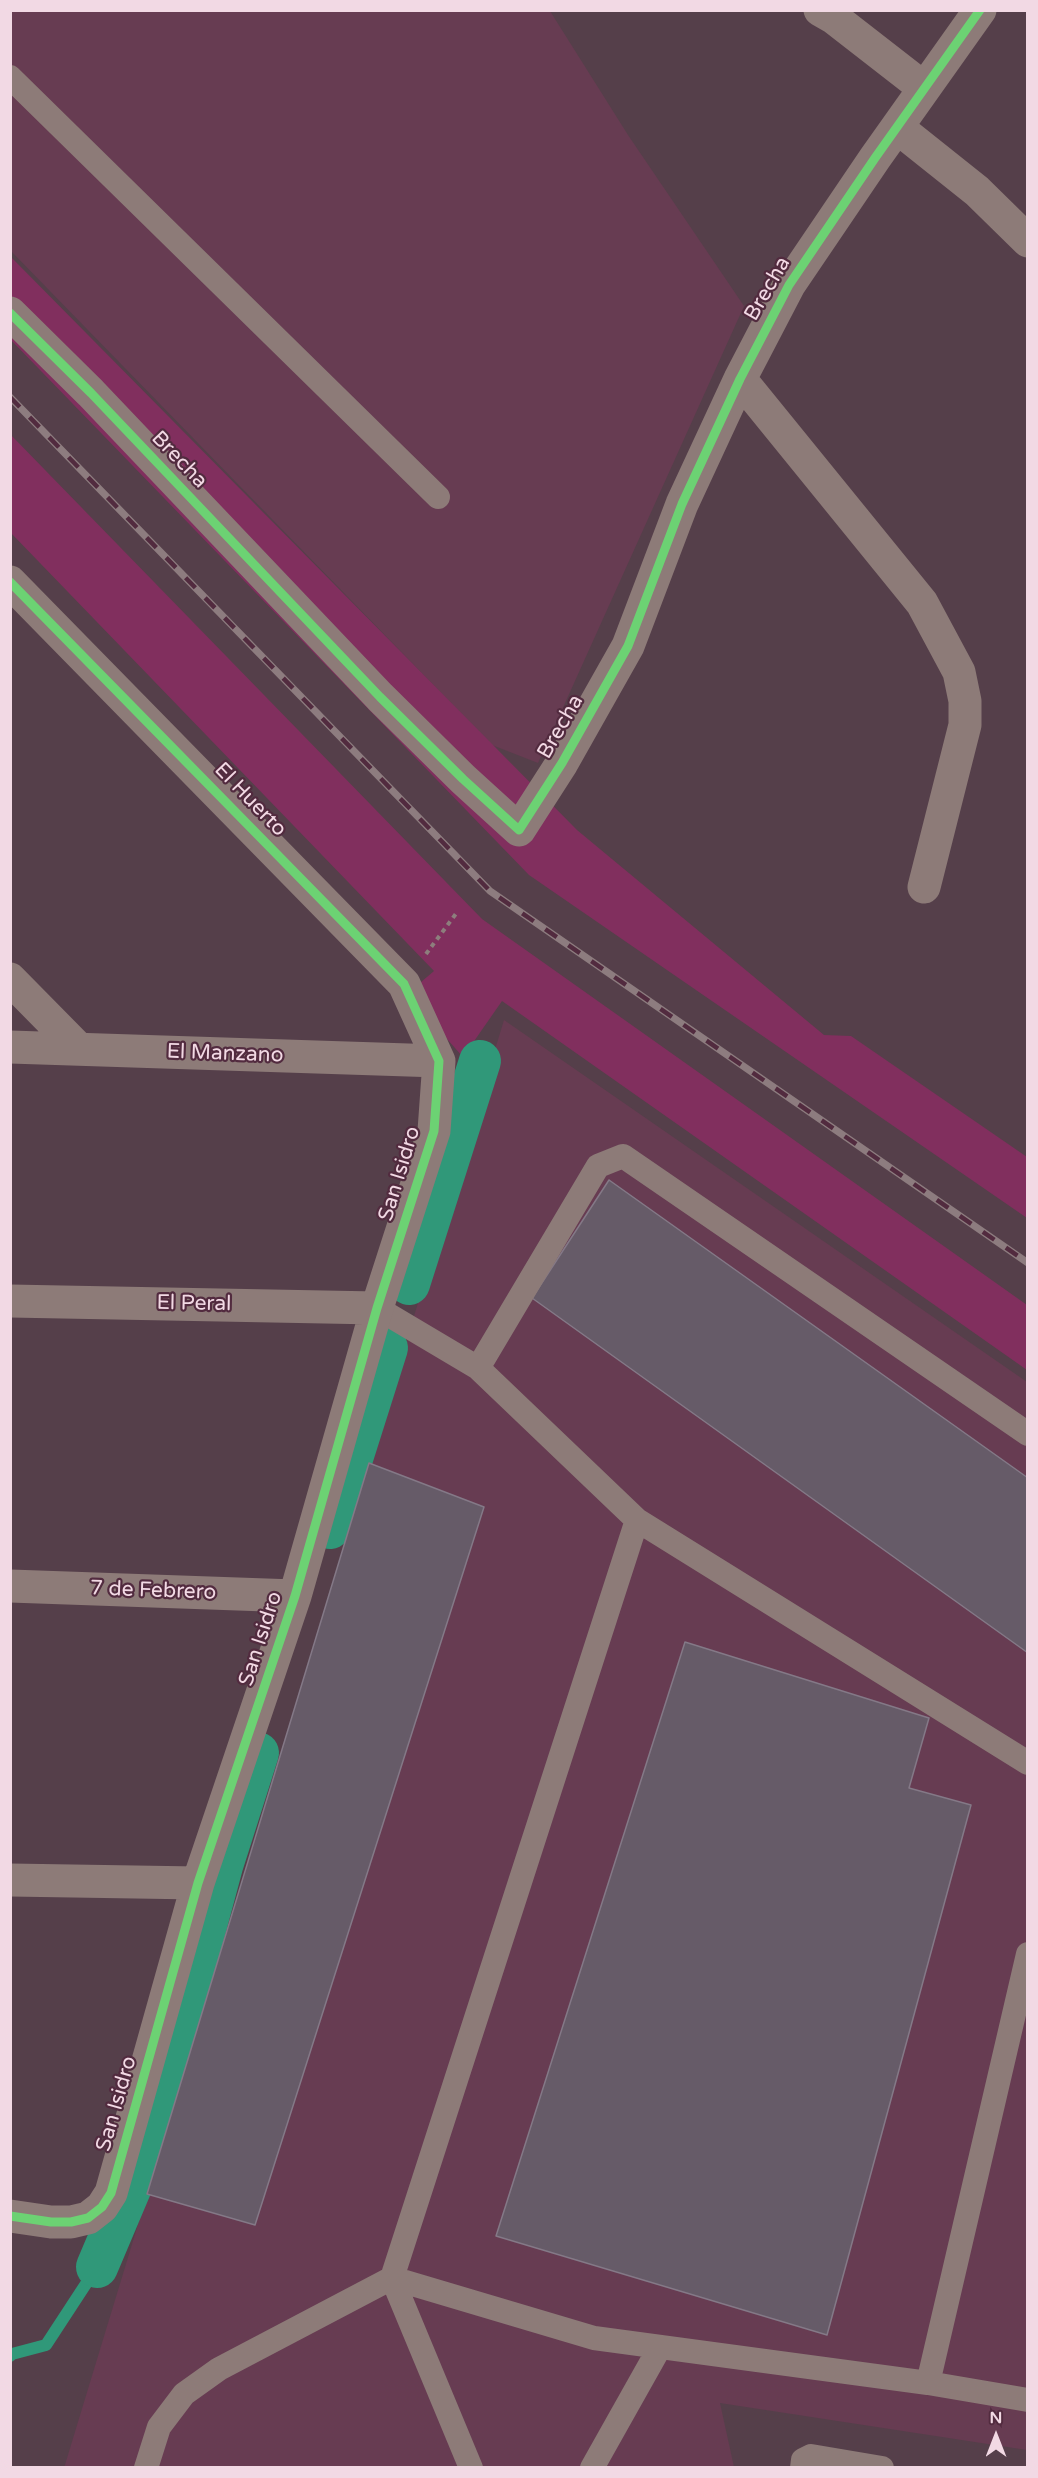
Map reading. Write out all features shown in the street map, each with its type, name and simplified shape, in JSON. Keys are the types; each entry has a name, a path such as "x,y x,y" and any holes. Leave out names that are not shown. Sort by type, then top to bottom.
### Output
{"street":[{"path":"820,10 834,18 924,88"},
{"name":"Brecha","path":"10,313 91,393 380,697 463,779 519,830 562,763 628,646 682,504 740,379 789,285 980,10"},
{"path":"898,128 977,191 1028,242"},
{"path":"740,379 922,603 959,672 965,701 965,725 924,887"},
{"name":"El Huerto","path":"10,582 404,984 439,1060"},
{"path":"10,979 79,1049"},
{"name":"El Manzano","path":"10,1047 439,1060"},
{"name":"San Isidro","path":"10,2216 51,2222 71,2222 88,2218 102,2207 111,2193 198,1883 295,1596 377,1308 434,1131 439,1060"},
{"name":"El Peral","path":"10,1301 377,1308"},
{"name":"7 de Febrero","path":"10,1586 295,1596"},
{"path":"10,1880 198,1883"}],"lane":[{"path":"10,77 438,497"},
{"path":"478,1368 598,1166 623,1156 1028,1434"},
{"path":"377,1308 478,1368 637,1520 1028,1763"},
{"path":"471,2468 392,2278 637,1520"},
{"path":"928,2383 1028,1954"},
{"path":"146,2468 159,2427 184,2394 219,2369 392,2278 594,2338 928,2383 1028,2400"},
{"path":"592,2468 660,2347"},
{"path":"802,2468 803,2460 811,2456 882,2468"}],"path":[{"path":"404,984 458,911"}],"shaded area":[{"path":"11,11 550,11 628,135 744,306 538,763 492,745 11,251"},
{"path":"10,256 577,830 824,1035 851,1036 1027,1157 1027,1218 529,875 11,340"},
{"path":"10,434 482,919 1027,1305 1027,1370 502,1001 463,1057 407,994 434,971 11,533"},
{"path":"504,1020 1027,1382 1027,2450 720,2403 734,2467 64,2468"}],"building":[{"path":"609,1180 1028,1478 1028,1653 532,1298"},
{"path":"369,1463 484,1507 255,2225 147,2194"},
{"path":"685,1642 929,1718 909,1788 971,1805 827,2335 496,2236"}],"waterway":[{"path":"409,1284 480,1061"},
{"path":"330,1528 387,1348"},
{"path":"97,2267 144,2156 222,1866 258,1753"},
{"path":"10,2356 46,2345 97,2267"}],"railway":[{"path":"10,397 490,891 1028,1263"}],"cycle path":[{"path":"10,313 91,393 380,697 463,779 519,830 562,763 628,646 682,504 740,379 789,285 875,158 980,10"},
{"path":"10,582 404,984 439,1061 434,1131 377,1308 295,1596 198,1883 111,2193 102,2207 88,2218 71,2222 51,2222 10,2216"}]}
